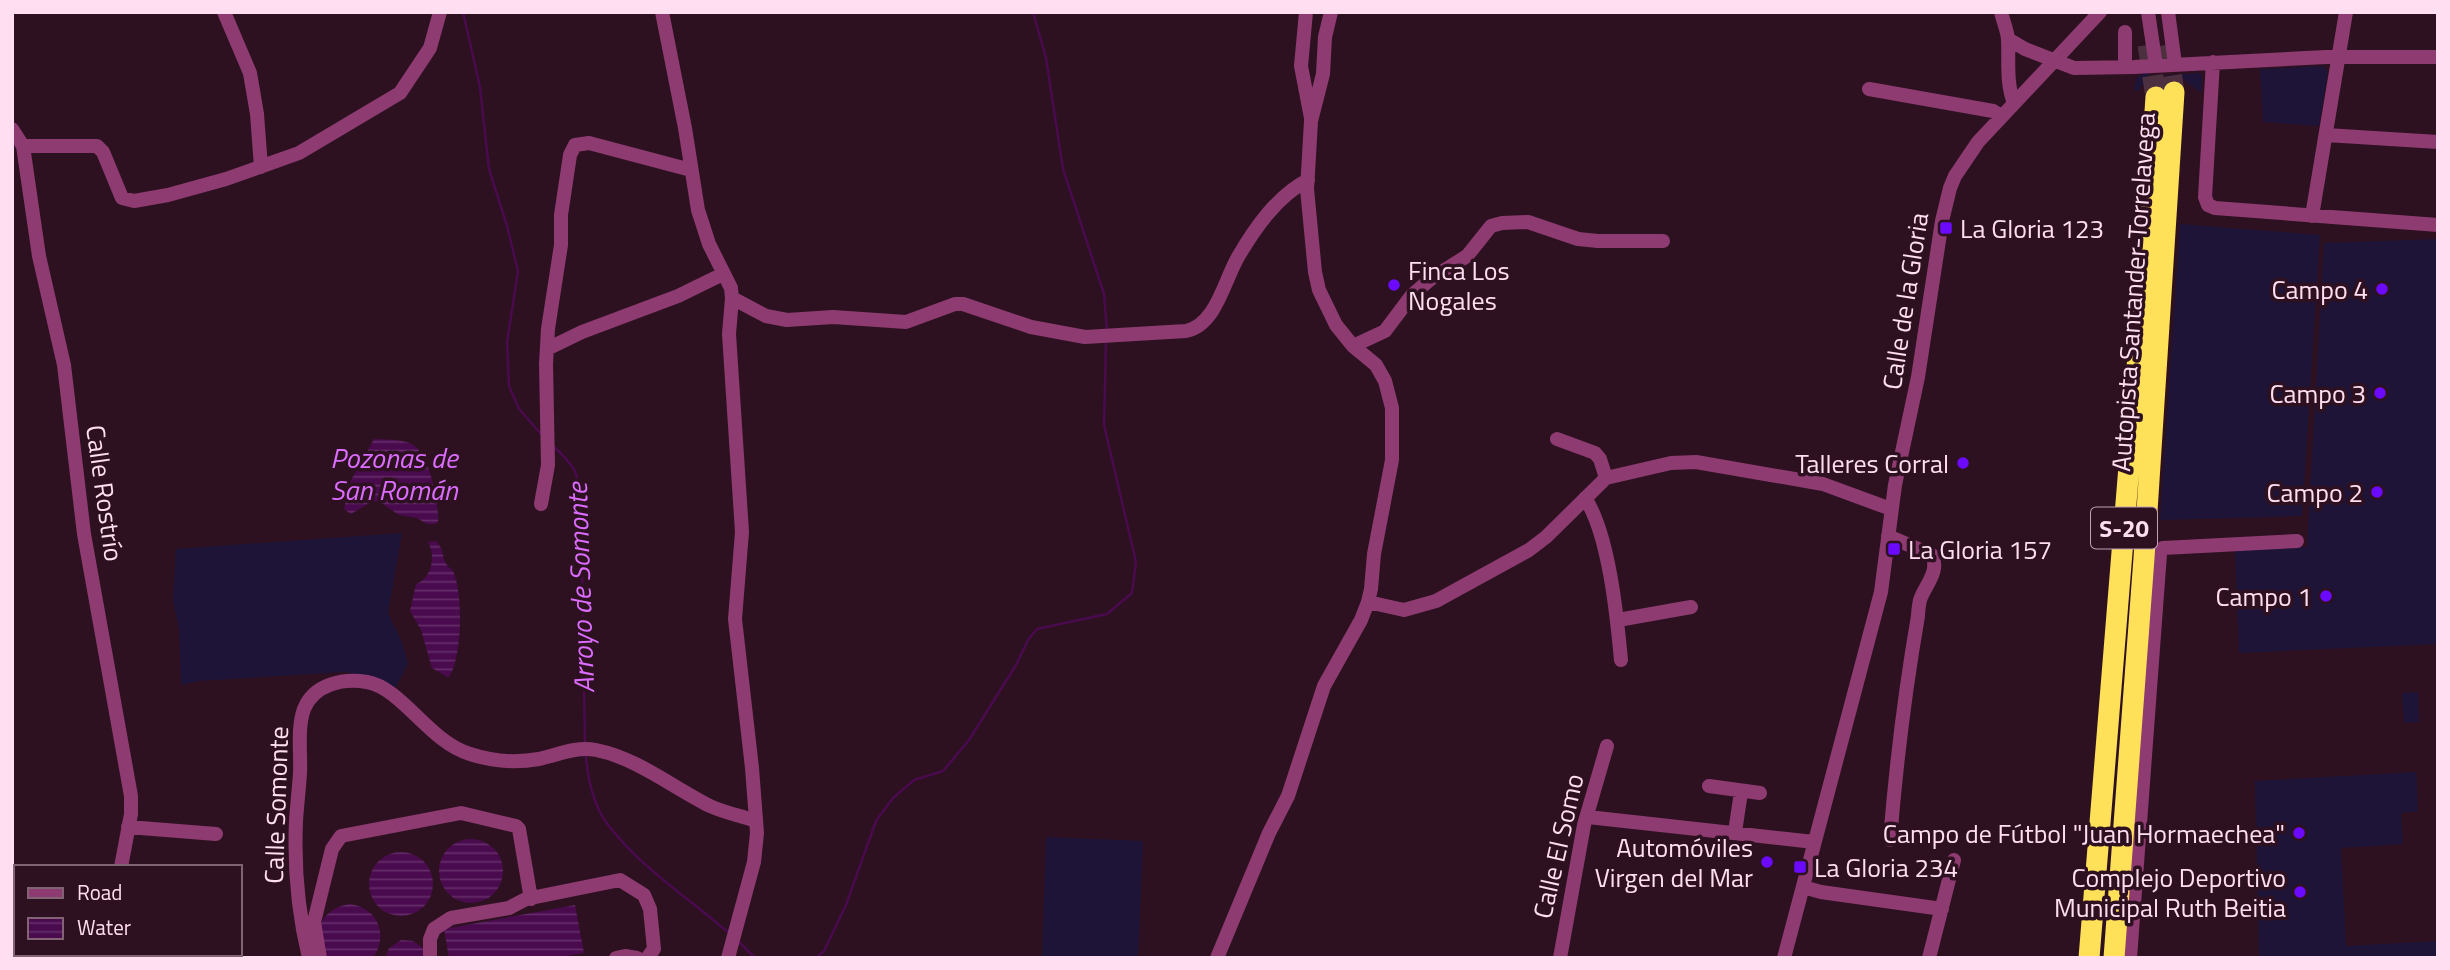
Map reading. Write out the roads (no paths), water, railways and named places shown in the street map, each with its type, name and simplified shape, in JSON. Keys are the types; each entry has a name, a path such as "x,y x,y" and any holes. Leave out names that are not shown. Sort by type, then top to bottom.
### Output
{"highway":[{"name":"Autopista Santander-Torrelavega","path":"2089,958 2139,344 2165,94 2143,572 2114,958"}],"street":[{"path":"224,12 250,73 257,114 261,167"},
{"path":"23,146 97,146 103,152 122,198 134,201 169,195 261,167 299,153 400,93 430,48 440,12"},
{"path":"662,12 698,210 731,288 732,298 729,334 742,532 734,619 756,818 754,862 728,953"},
{"path":"1306,12 1301,66 1311,121"},
{"path":"1217,958 1269,833 1288,796 1324,686 1355,632 1368,602 1392,460 1392,408 1385,381 1381,372 1353,346 1336,325 1319,290 1311,236 1308,180 1311,121 1324,74 1325,37 1331,12"},
{"path":"2001,12 2008,39 2006,54 2010,93 2014,103"},
{"name":"Calle de la Gloria","path":"1784,958 1876,615 1900,455 1918,377 1942,221 1950,188 1970,152 2100,12"},
{"path":"2148,12 2156,66"},
{"path":"2168,12 2175,64"},
{"path":"2312,216 2346,15 2330,12"},
{"path":"2125,32 2125,67"},
{"path":"2008,39 2025,49 2074,68 2339,57 2438,57"},
{"path":"2213,62 2205,197 2208,205 2215,208 2438,225"},
{"path":"1869,89 1993,111 2001,116"},
{"name":"Calle Rostrío","path":"12,129 23,146 39,256 64,365 84,534 131,796 121,865"},
{"path":"2326,135 2438,142"},
{"path":"541,504 548,465 547,348 570,155 575,145 589,143 691,170"},
{"path":"732,298 766,316 787,320 833,317 906,322 955,304 964,304 1049,331 1085,337 1186,331 1202,325 1237,258 1270,212 1288,193 1308,180"},
{"path":"1353,346 1385,331 1412,295 1432,278 1466,257 1491,226 1528,222 1578,239 1663,241"},
{"path":"547,348 678,296 723,274"},
{"path":"1557,439 1595,453 1600,459 1606,478"},
{"path":"1368,602 1404,610 1436,601 1529,550 1546,537 1606,478 1671,463 1696,462 1824,484 1891,509"},
{"path":"1585,498 1597,522 1605,548 1618,620 1621,660"},
{"path":"1888,536 1932,555 1934,561 1934,571 1920,600 1907,675 1894,777 1890,840"},
{"path":"2130,958 2160,554 2163,548 2297,541"},
{"path":"1618,620 1691,607"},
{"name":"Calle Somonte","path":"309,958 299,910 296,820 304,711 313,696 328,684 354,681 381,686 433,733 457,750 478,757 514,761 592,749 614,754 633,763 712,807 751,819 756,818"},
{"name":"Calle El Somo","path":"1560,958 1584,825 1608,746"},
{"path":"1709,786 1760,793"},
{"path":"1735,832 1741,792"},
{"path":"320,958 314,922 332,849 341,836 461,813 516,827 519,829 531,898"},
{"path":"1588,817 1815,842"},
{"path":"128,827 216,834"},
{"path":"1929,958 1954,860"},
{"path":"430,958 430,939 434,929 451,918 509,908 531,898 620,880 644,895 650,909 654,955"},
{"path":"1802,887 1942,909"},
{"path":"616,958 636,958"}],"water":[{"name":"Pozonas de San Román","path":"374,439 408,443 422,454 433,483 438,522 427,524 417,518 399,515 380,502 373,501 351,514 344,509 350,482"},
{"name":"Pozonas de San Román","path":"436,541 441,547 445,562 454,573 459,596 457,654 450,676 447,677 432,668 421,630 410,611 416,584 426,577 431,566 432,554 428,542"},
{"path":"471,839 494,848 503,871 494,894 471,903 448,894 439,871 448,848"},
{"path":"401,852 424,861 433,884 424,907 401,916 378,907 369,884 378,861"},
{"path":"350,904 368,911 374,917 380,932 378,949 373,958 326,958 320,925 332,910"},
{"path":"575,905 584,953 557,958 449,958 444,929"},
{"path":"401,940 413,941 423,948 425,958 385,958 389,948"}],"waterway":[{"name":"Arroyo de Somonte","path":"463,12 480,87 489,169 518,271 507,342 509,386 519,409 541,434"},
{"path":"1033,12 1046,58 1063,169 1104,294 1107,331"},
{"path":"816,958 824,951 846,905 876,821 893,798 914,780 943,771 969,740 1037,629 1107,614 1132,593 1136,562 1104,425 1106,342"},
{"name":"Arroyo de Somonte","path":"553,446 575,471 581,504 585,745"},
{"name":"Arroyo de Somonte","path":"586,755 594,798 606,822 648,867 730,934"},
{"name":"Arroyo de Somonte","path":"738,941 755,958"}],"tunnel":[{"path":"2148,45 2156,97"},
{"path":"2167,45 2174,92"}],"place":[{"name":"La Gloria 123","path":"1946,228"},
{"name":"Finca Los Nogales","path":"1394,285"},
{"name":"Campo 4","path":"2382,289"},
{"name":"Campo 3","path":"2380,393"},
{"name":"Talleres Corral","path":"1963,463"},
{"name":"Campo 2","path":"2377,492"},
{"name":"La Gloria 157","path":"1894,549"},
{"name":"Campo 1","path":"2326,596"},
{"name":"Campo de Fútbol \"Juan Hormaechea\"","path":"2299,833"},
{"name":"Automóviles Virgen del Mar","path":"1767,862"},
{"name":"La Gloria 234","path":"1800,867"},
{"name":"Complejo Deportivo Municipal Ruth Beitia","path":"2300,892"}]}
